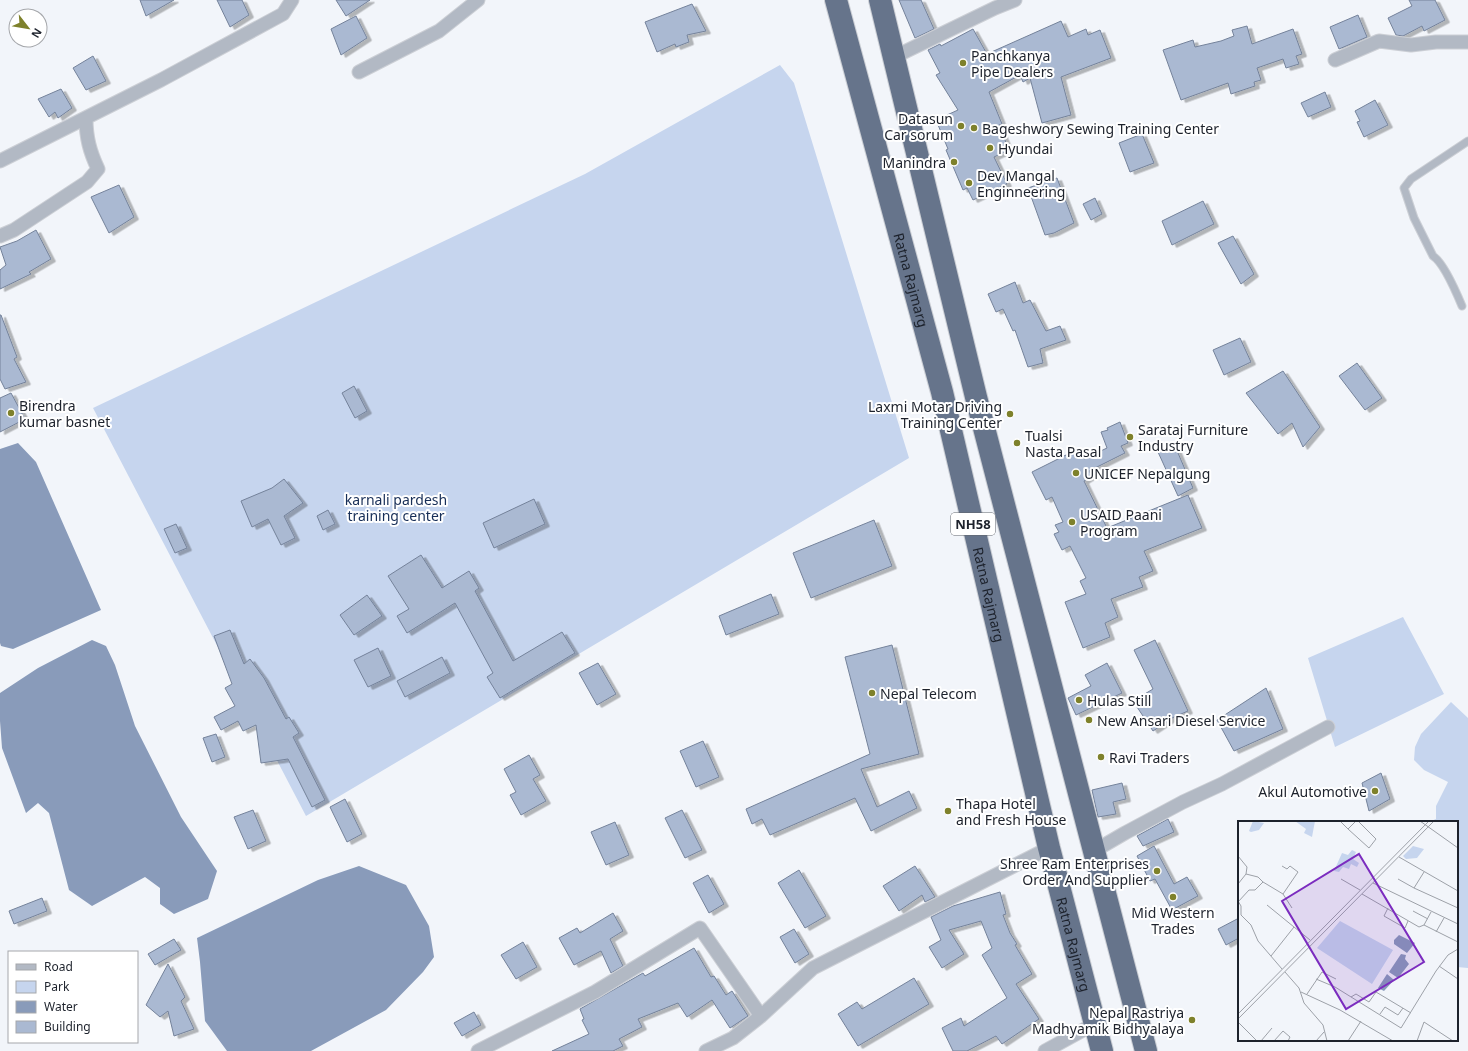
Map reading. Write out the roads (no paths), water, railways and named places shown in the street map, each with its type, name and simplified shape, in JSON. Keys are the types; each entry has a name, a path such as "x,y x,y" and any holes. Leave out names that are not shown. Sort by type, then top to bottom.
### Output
{"highway":[{"name":"Ratna Rajmarg","path":"836,0 942,392 1049,848 1102,1051"},
{"name":"NH58","path":"880,0 976,397 1146,1051"}],"street":[{"path":"0,161 161,80 283,14 292,0"},
{"path":"359,72 438,31 478,0"},
{"path":"894,57 995,8 1015,0"},
{"path":"1335,60 1379,41 1411,45 1436,42 1468,42"},
{"path":"0,236 14,230 87,182 98,170 90,151 86,130 86,118"},
{"path":"1094,852 1125,833 1183,802 1222,784 1328,727"},
{"path":"706,1051 733,1038 761,1016 813,968 1049,848"},
{"path":"478,1051 595,992 700,928 761,1016"},
{"path":"1045,1051 1094,1024"}],"lane":[{"path":"1462,306 1451,282 1438,259 1433,256 1414,218 1404,188 1411,178 1468,141"}],"water":[{"path":"18,443 36,462 101,610 13,649 1,646 0,643 0,449"},
{"path":"92,640 106,646 115,665 135,726 181,817 217,871 208,899 174,914 160,904 160,888 145,877 92,906 69,890 49,813 38,803 26,813 2,748 0,693 38,668"},
{"path":"359,866 406,885 429,926 434,957 423,972 386,1010 311,1051 227,1051 205,1021 197,938 318,880"}],"place":[{"name":"Panchkanya Pipe Dealers","path":"963,63"},
{"name":"Datasun Car sorum","path":"961,126"},
{"name":"Bageshwory Sewing Training Center","path":"974,128"},
{"name":"Hyundai","path":"990,148"},
{"name":"Manindra","path":"954,162"},
{"name":"Dev Mangal Enginneering","path":"969,183"},
{"name":"Birendra kumar basnet","path":"11,413"},
{"name":"Laxmi Motar Driving Training Center","path":"1010,414"},
{"name":"Sarataj Furniture Industry","path":"1130,437"},
{"name":"Tualsi Nasta Pasal","path":"1017,443"},
{"name":"UNICEF Nepalgung","path":"1076,473"},
{"name":"USAID Paani Program","path":"1072,522"},
{"name":"Nepal Telecom","path":"872,693"},
{"name":"Hulas Still","path":"1079,700"},
{"name":"New Ansari Diesel Service","path":"1089,720"},
{"name":"Ravi Traders","path":"1101,757"},
{"name":"Akul Automotive","path":"1375,791"},
{"name":"Thapa Hotel and Fresh House","path":"948,811"},
{"name":"Shree Ram Enterprises Order And Supplier","path":"1157,871"},
{"name":"Mid Western Trades","path":"1173,897"},
{"name":"Nepal Rastriya Madhyamik Bidhyalaya","path":"1192,1020"}],"park label":[{"name":"karnali pardesh training center","path":"396,508"}]}
